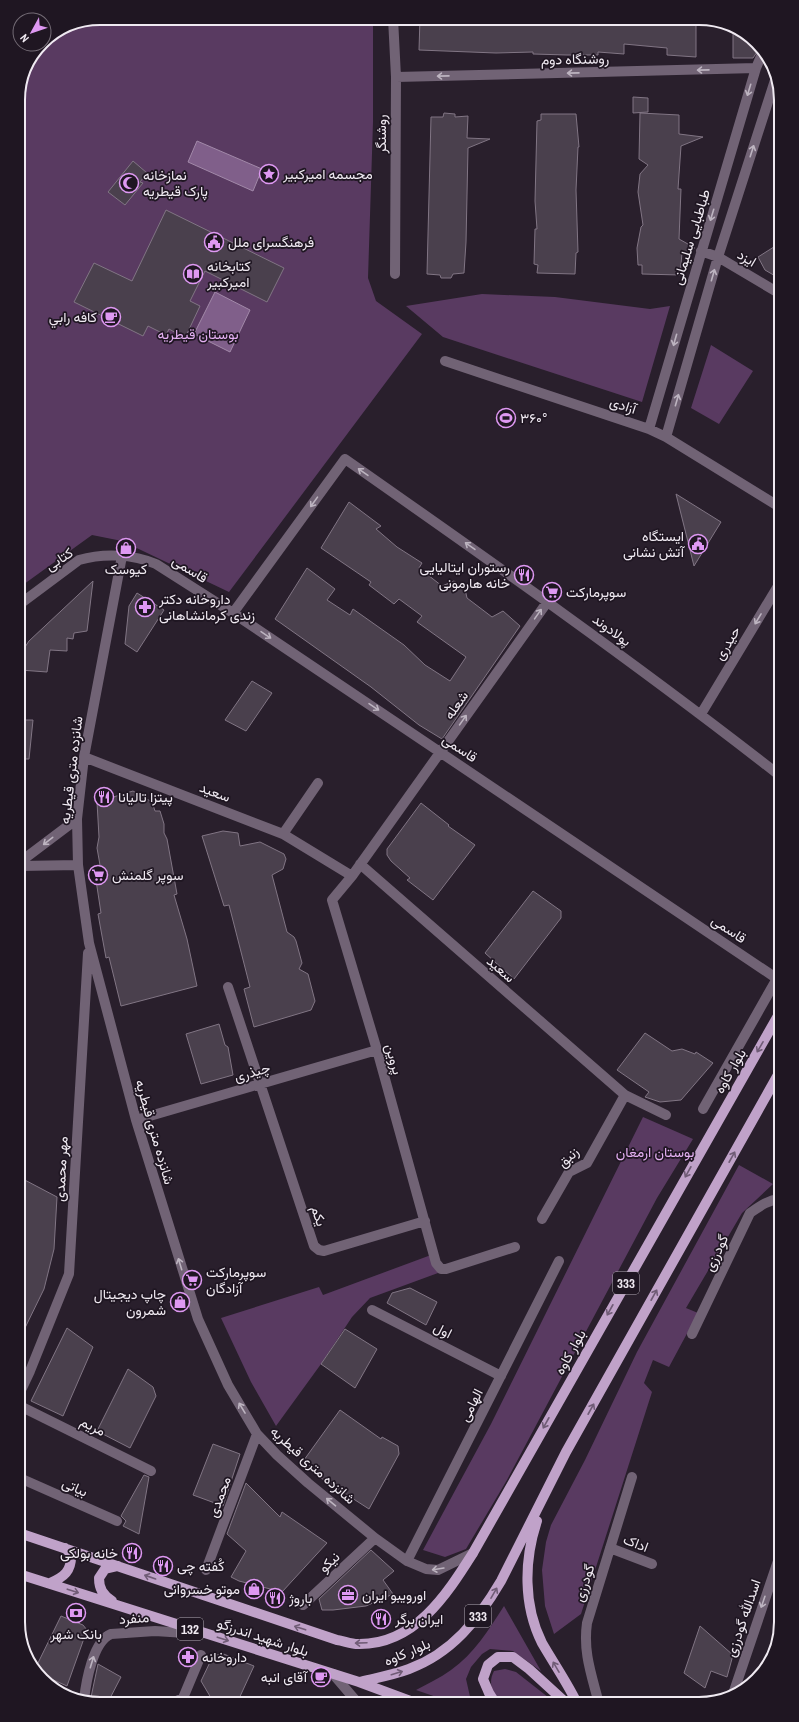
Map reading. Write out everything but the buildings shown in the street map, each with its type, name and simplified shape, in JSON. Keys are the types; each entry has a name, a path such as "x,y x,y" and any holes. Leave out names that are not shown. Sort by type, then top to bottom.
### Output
{"main road":[{"name":"بلوار کاوه","path":"337,1640 358,1644 375,1642 391,1637 422,1620 436,1607 473,1553 774,1023"},
{"name":"بلوار کاوه","path":"359,1682 393,1674 430,1660 448,1648 463,1634 489,1602 547,1493 570,1446 774,1082"},
{"path":"547,1493 534,1531 528,1557 528,1592 532,1617 542,1641 574,1697"},
{"name":"بلوار شهید اندرزگو","path":"25,1535 337,1640"},
{"path":"50,1584 61,1578 72,1564 71,1554 64,1548"},
{"path":"118,1566 106,1569 99,1578 100,1589 104,1595 118,1605"},
{"name":"بلوار شهید اندرزگو","path":"25,1576 359,1682 400,1697"},
{"path":"492,1697 483,1679 488,1665 498,1657 513,1657 560,1697"}],"street":[{"name":"روشنگر","path":"393,25 396,77 395,274"},
{"name":"طباطبایی سلیمانی","path":"649,429 701,251 756,68 761,57"},
{"name":"روشنگاه دوم","path":"396,77 756,68"},
{"path":"666,437 718,257 773,88"},
{"name":"ایزد","path":"701,251 718,257 774,290"},
{"name":"آزادی","path":"445,361 649,429 666,437 774,504"},
{"name":"پولادوند","path":"233,613 345,459 548,601 701,714 774,771"},
{"name":"قاسمی","path":"122,556 147,560 156,564 233,613 774,973"},
{"name":"کتابی","path":"25,600 79,560 90,557 122,556"},
{"name":"شانزده متری قیطریه","path":"122,556 84,756 76,819 78,865 89,943 136,1120 198,1319 228,1385 257,1434 282,1460 375,1538 407,1562 426,1569 438,1570 473,1553"},
{"name":"حیدری","path":"701,714 774,593"},
{"name":"شعله","path":"360,864 548,601"},
{"name":"سعید","path":"84,756 283,834 352,876"},
{"path":"283,834 318,783"},
{"path":"25,858 76,819"},
{"name":"سعید","path":"360,864 625,1095 666,1115"},
{"name":"پروین","path":"360,864 332,900 377,1050 436,1263 440,1269 446,1269 515,1247"},
{"path":"25,866 78,865"},
{"name":"مهر محمدی","path":"26,1369 69,1274 89,943"},
{"path":"703,1109 774,983"},
{"name":"یکم","path":"228,987 314,1246 319,1250 324,1251 425,1221"},
{"name":"چیذری","path":"136,1120 377,1050"},
{"name":"زنبق","path":"542,1220 569,1172 587,1163 625,1095"},
{"name":"گودرزی","path":"692,1334 750,1213 761,1205 774,1200"},
{"name":"الهامی","path":"407,1562 560,1261"},
{"name":"اول","path":"372,1310 501,1376"},
{"name":"مریم","path":"25,1408 151,1471"},
{"name":"محمدی","path":"206,1570 257,1434"},
{"name":"گودرزی","path":"597,1697 588,1665 585,1639 590,1610 632,1477"},
{"name":"بیاتی","path":"25,1480 117,1521"},
{"name":"نیکو","path":"303,1606 375,1538"},
{"name":"اداک","path":"610,1548 652,1564"},
{"name":"اسدالله گودرزی","path":"735,1687 774,1573"},
{"name":"منفرد","path":"85,1696 86,1685 96,1650 105,1636 111,1634 155,1631 209,1634"},
{"path":"183,1697 201,1655"},
{"path":"333,1674 353,1697"}],"green space":[{"name":"بوستان قیطریه","path":"373,25 373,122 368,278 376,301 422,334 229,592 122,541 92,535 25,583 25,95 26,85 33,67 40,54 43,52 52,52 52,43 58,38 85,26"},
{"path":"482,294 555,297 650,309 670,306 642,402 443,337 406,306"},
{"path":"711,345 753,371 719,424 691,408"},
{"name":"بوستان ارمغان","path":"643,1117 693,1139 657,1198 507,1480 466,1549 445,1557 423,1550 491,1424"},
{"path":"739,1165 773,1184 742,1213 686,1308 698,1313 669,1367 653,1360 644,1383 652,1392 581,1614 554,1634 545,1606 542,1570 546,1542 551,1525 585,1460 637,1352"},
{"path":"431,1255 438,1273 370,1298 352,1317 321,1364 276,1426 251,1382 221,1318 319,1287 323,1295"},
{"path":"504,1606 541,1671 513,1651 490,1649 482,1654 471,1667 466,1679 470,1697 436,1697 416,1690 447,1673 459,1664 474,1649"},
{"path":"505,1669 516,1672 548,1697 496,1697 491,1683 494,1671"}],"shaded area":[{"path":"197,141 262,169 253,191 188,162"},
{"path":"215,292 250,310 230,352 194,334"}],"place":[{"name":"مجسمه امیرکبیر","path":"269,174"},
{"name":"نمازخانه پارک قیطریه","path":"129,183"},
{"name":"فرهنگسرای ملل","path":"214,242"},
{"name":"کتابخانه امیرکبیر","path":"193,274"},
{"name":"كافه رابي","path":"111,317"},
{"name":"۳۶۰°","path":"506,418"},
{"name":"ایستگاه آتش نشانی","path":"698,544"},
{"name":"کیوسک","path":"126,548"},
{"name":"رستوران ایتالیایی خانه هارمونی","path":"524,575"},
{"name":"سوپرمارکت","path":"552,592"},
{"name":"داروخانه دکتر زندی کرمانشاهانی","path":"145,607"},
{"name":"پیتزا تالیانا","path":"104,797"},
{"name":"سوپر گلمنش","path":"98,875"},
{"name":"سوپرمارکت آزادگان","path":"192,1280"},
{"name":"چاپ دیجیتال شمرون","path":"180,1302"},
{"name":"خانه بولکی","path":"132,1553"},
{"name":"کُفته چی","path":"163,1566"},
{"name":"موتو خسروانی","path":"254,1589"},
{"name":"اورویبو ایران","path":"348,1595"},
{"name":"باروژ","path":"275,1598"},
{"name":"بانک شهر","path":"76,1613"},
{"name":"ایران برگر","path":"381,1619"},
{"name":"داروخانه","path":"188,1657"},
{"name":"آقای انبه","path":"321,1677"}]}
